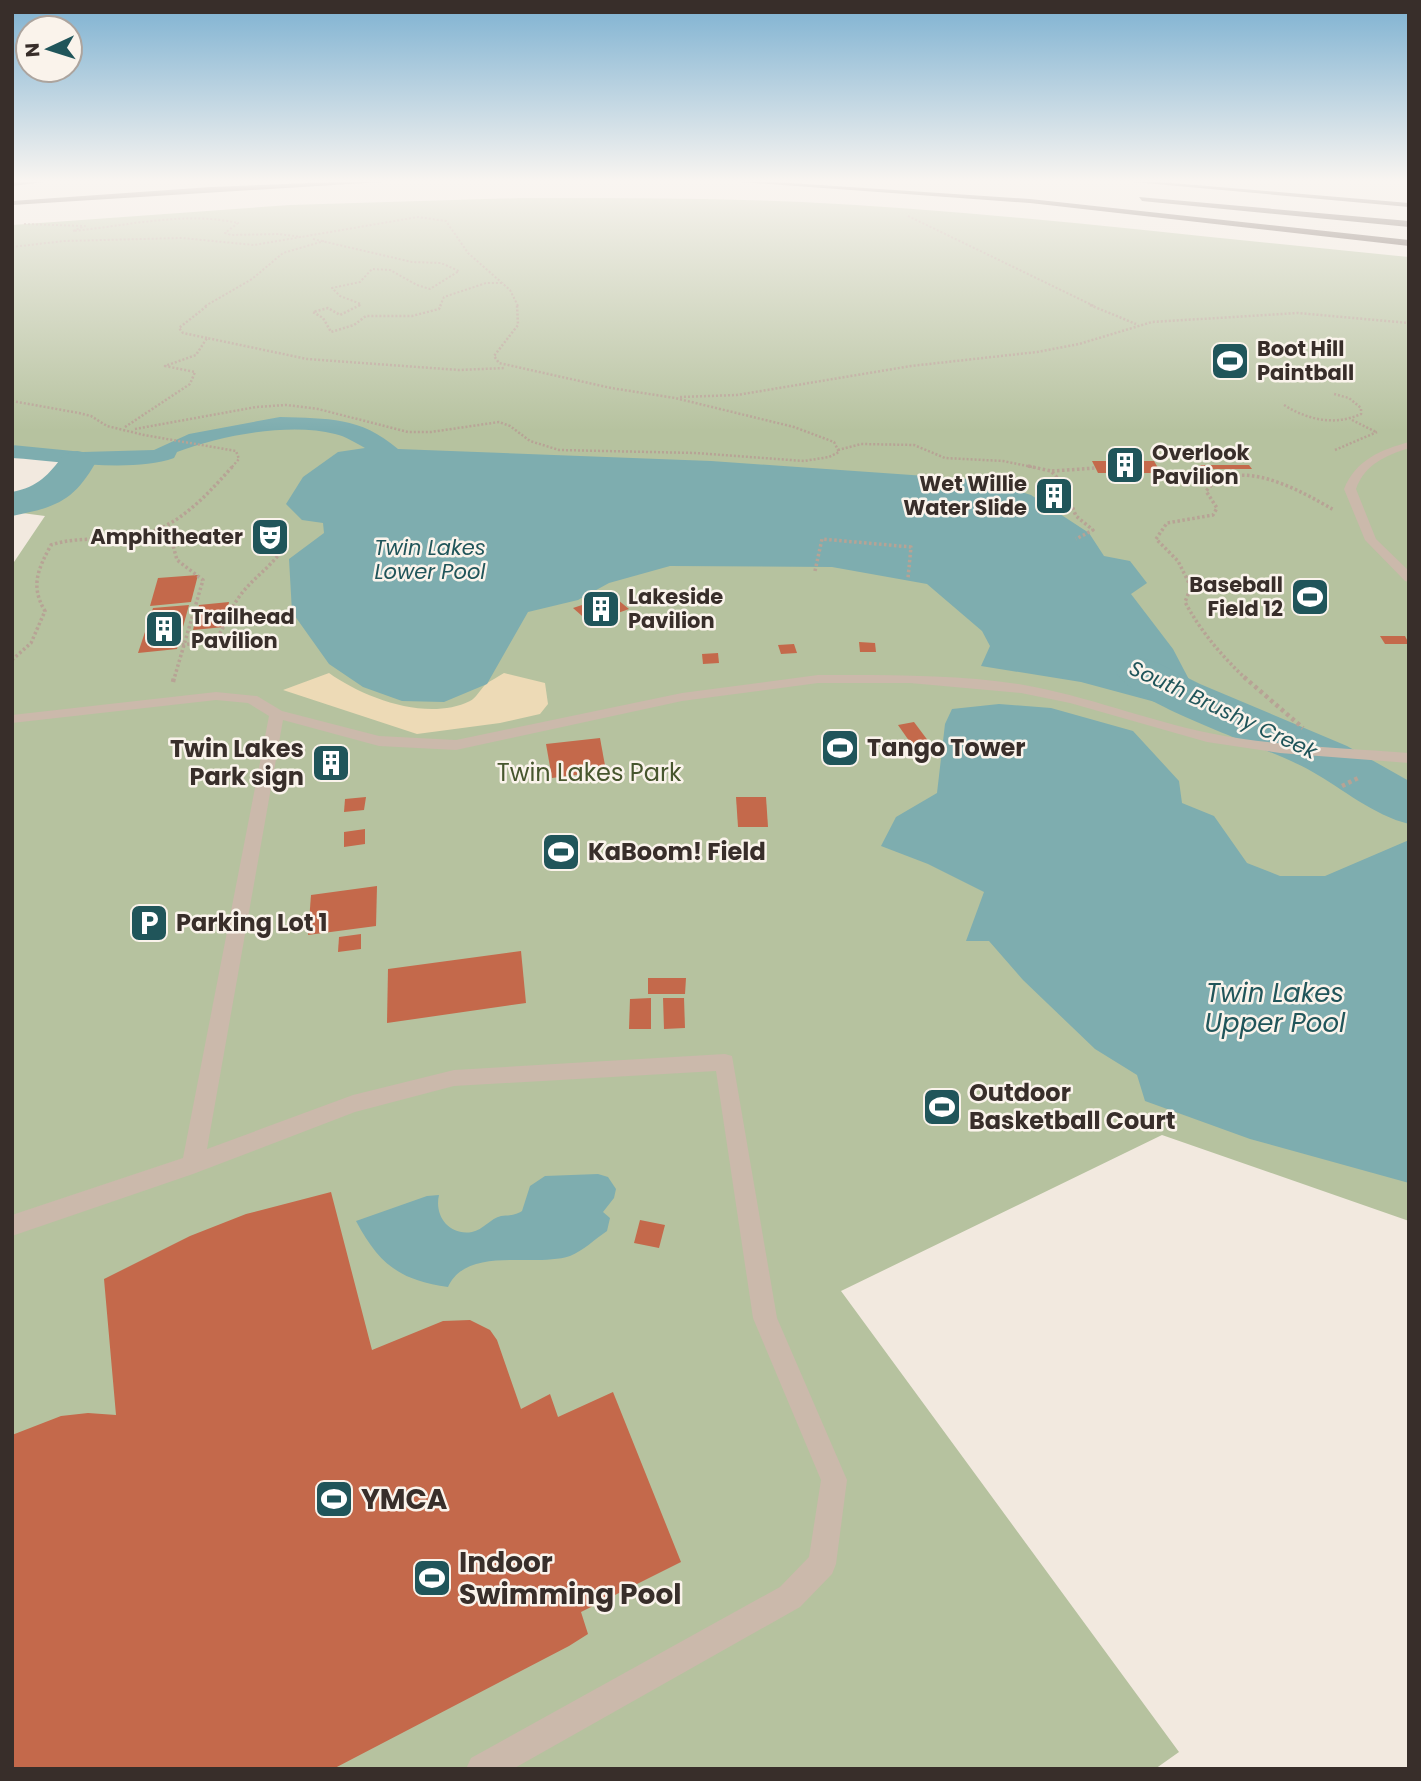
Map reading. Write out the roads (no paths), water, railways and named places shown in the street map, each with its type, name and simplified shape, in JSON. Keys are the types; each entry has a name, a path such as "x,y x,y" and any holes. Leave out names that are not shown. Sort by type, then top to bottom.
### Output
{"lane":[{"path":"1409,445 1376,456 1357,471 1350,489 1371,540 1409,578"},
{"path":"12,719 216,696 252,699 277,713 379,741 456,745 682,696 818,679 910,679 1021,689 1072,699 1207,737 1328,753 1409,758"},
{"path":"193,1164 277,713"},
{"path":"12,1226 193,1164 352,1104 454,1079 725,1062 765,1318 834,1480 822,1564 790,1597 482,1769"}],"water":[{"name":"Twin Lakes Lower Pool","path":"280,417 343,421 370,430 398,449 711,461 983,480 1031,495 1089,533 1104,556 1130,561 1147,583 1131,594 1173,649 1194,689 1225,707 1213,712 1194,712 1186,704 1159,703 1081,682 981,666 990,646 982,631 927,584 832,567 670,566 609,583 578,600 528,612 487,684 444,702 402,701 363,687 329,664 292,612 289,559 324,533 323,523 302,520 286,504 303,477 338,452 365,448 339,435 317,431 276,430 213,441 177,452 174,458 137,465 94,465 12,458 12,445 83,452 154,450 189,434"},
{"name":"Twin Lakes Upper Pool","path":"999,704 1051,708 1133,731 1179,781 1182,803 1214,816 1247,863 1280,876 1325,876 1409,840 1409,1183 1250,1139 1145,1101 1137,1075 1095,1049 1023,980 989,941 966,941 984,892 928,864 881,846 896,817 937,793 945,724 952,709"},
{"path":"598,1174 608,1177 616,1189 614,1198 603,1212 610,1218 607,1231 570,1256 555,1259 503,1260 470,1266 457,1274 448,1287 416,1280 392,1268 373,1248 356,1221 427,1196 439,1195 439,1210 445,1223 456,1231 472,1232 497,1217 522,1211 530,1186 545,1176"}],"waterway":[{"path":"12,504 51,493 71,473 77,462"},
{"name":"South Brushy Creek","path":"1141,673 1182,695 1328,758 1409,806"}],"place":[{"name":"Boot Hill Paintball","path":"1230,361"},
{"name":"Overlook Pavilion","path":"1125,465"},
{"name":"Wet Willie Water Slide","path":"1054,496"},
{"name":"Amphitheater","path":"270,537"},
{"name":"Baseball Field 12","path":"1310,597"},
{"name":"Lakeside Pavilion","path":"601,609"},
{"name":"Trailhead Pavilion","path":"164,629"},
{"name":"Tango Tower","path":"840,748"},
{"name":"Twin Lakes Park sign","path":"331,763"},
{"name":"KaBoom! Field","path":"561,852"},
{"name":"Parking Lot 1","path":"149,923"},
{"name":"Outdoor Basketball Court","path":"942,1107"},
{"name":"YMCA","path":"334,1499"},
{"name":"Indoor Swimming Pool","path":"432,1578"}],"park label":[{"name":"Twin Lakes Park","path":"589,773"}]}
